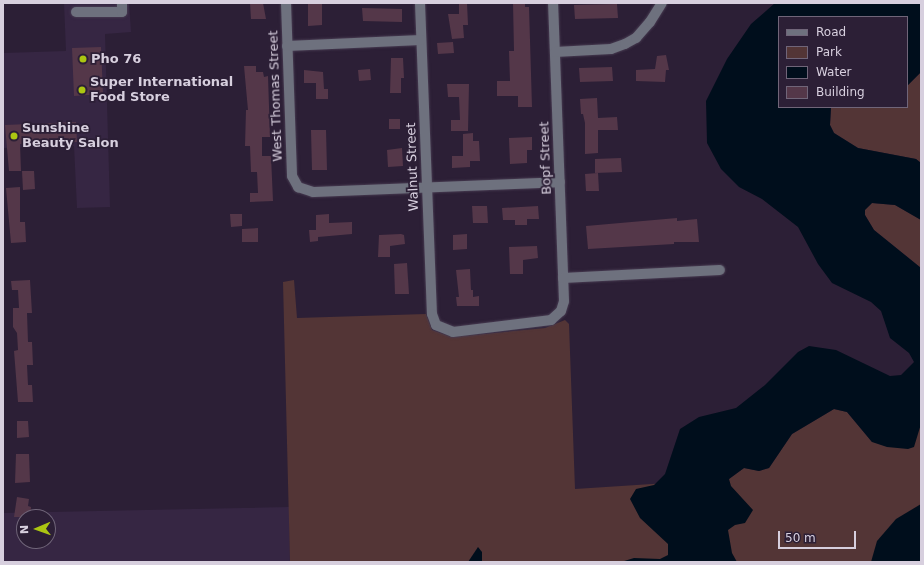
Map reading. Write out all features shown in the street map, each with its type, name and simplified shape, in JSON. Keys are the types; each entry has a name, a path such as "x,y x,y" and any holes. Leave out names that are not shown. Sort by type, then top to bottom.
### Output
{"street":[{"path":"76,12 122,12 122,3"},
{"name":"West Thomas Street","path":"286,3 292,176 298,187 313,192 427,188"},
{"name":"Walnut Street","path":"420,3 432,314 440,327 453,332 551,320 561,311"},
{"name":"Bopf Street","path":"553,3 564,301 561,311"},
{"path":"555,52 610,49 625,44 636,38 660,6"},
{"path":"287,46 422,40"},
{"path":"427,188 560,182"},
{"path":"563,278 720,270"}],"shaded area":[{"path":"64,3 129,3 131,32 105,34 110,207 77,208 74,146 3,148 3,53 66,51"},
{"path":"289,507 290,562 3,562 3,513 16,513 16,549 56,549 56,512"}],"green space":[{"path":"921,72 921,163 916,159 858,148 834,133 830,125 831,108 908,108 908,85"},
{"path":"872,203 895,205 921,220 921,268 874,230 865,215 865,209"},
{"path":"294,280 297,318 426,314 432,330 452,337 545,328 565,320 569,324 575,489 729,479 744,468 759,471 769,468 792,434 834,409 847,412 872,442 921,424 921,562 290,562 283,282"}],"water":[{"path":"775,3 921,3 921,72 908,85 908,16 778,16 778,108 831,108 830,125 834,133 858,148 916,159 921,163 921,220 895,205 872,203 865,210 865,215 874,230 921,268 921,424 914,447 908,449 887,447 872,442 847,412 834,409 792,434 769,468 759,471 744,468 729,479 731,486 753,510 745,523 735,525 728,530 732,553 737,562 621,562 634,558 660,559 668,555 668,544 640,518 630,499 636,489 654,485 665,474 680,429 699,417 736,408 765,385 798,352 809,346 836,350 890,376 901,375 914,362 909,353 890,338 881,311 871,302 832,283 818,264 798,227 762,199 739,187 721,169 707,143 706,101 727,59 751,24"},
{"path":"921,504 921,562 871,562 877,541 896,519"},
{"path":"478,547 482,552 482,562 468,562"}],"building":[{"path":"250,3 263,3 266,19 251,19"},
{"path":"459,3 467,3 468,25 463,25 464,38 452,39 448,14 459,14"},
{"path":"513,3 525,3 525,7 529,7 532,107 518,107 518,96 497,96 497,81 510,81 509,51 514,51"},
{"path":"308,4 322,4 322,25 308,26"},
{"path":"617,4 618,18 575,19 574,5"},
{"path":"362,8 402,9 402,22 363,21"},
{"path":"453,42 454,53 438,54 437,43"},
{"path":"101,47 103,94 74,96 72,48"},
{"path":"666,55 669,70 666,70 665,82 636,81 636,70 655,69 657,56"},
{"path":"391,58 403,58 404,78 401,78 401,93 390,93"},
{"path":"244,66 256,66 256,72 263,72 264,77 268,76 270,137 262,137 262,156 271,156 273,201 250,202 250,193 258,193 257,172 251,172 250,146 245,146 246,110 248,110"},
{"path":"612,67 613,81 580,82 579,68"},
{"path":"370,69 371,80 359,81 358,70"},
{"path":"304,70 323,72 324,89 328,89 328,99 316,99 316,83 304,83"},
{"path":"447,84 469,84 468,131 451,131 451,120 460,120 459,97 448,97"},
{"path":"597,98 598,118 617,117 618,130 598,130 598,153 585,154 585,123 583,114 581,114 580,99"},
{"path":"389,119 400,119 400,129 389,129"},
{"path":"76,122 77,142 20,144 21,171 9,171 5,125"},
{"path":"311,130 326,130 327,170 312,170"},
{"path":"473,133 473,141 479,141 480,161 470,161 470,167 452,168 452,156 463,156 463,134"},
{"path":"532,137 532,150 527,150 527,163 510,164 509,138"},
{"path":"402,148 403,166 388,167 387,150"},
{"path":"621,158 622,172 595,173 595,159"},
{"path":"22,171 34,171 35,189 23,190"},
{"path":"598,173 599,191 586,191 585,174"},
{"path":"20,187 20,222 25,222 26,242 11,243 6,188"},
{"path":"472,206 487,206 488,223 473,223"},
{"path":"538,206 539,219 527,219 527,225 515,225 515,220 503,220 502,208"},
{"path":"230,214 242,214 242,226 231,227"},
{"path":"329,214 329,223 352,222 352,234 318,237 318,241 310,242 309,230 316,230 316,215"},
{"path":"677,218 677,221 697,219 699,242 674,242 674,244 588,249 586,226"},
{"path":"258,228 258,242 242,242 242,229"},
{"path":"467,234 467,249 453,250 453,235"},
{"path":"379,235 404,235 405,244 390,246 390,257 378,257"},
{"path":"537,246 538,258 523,260 523,274 510,274 509,247"},
{"path":"407,263 409,294 395,294 394,264"},
{"path":"470,269 471,290 473,290 473,297 479,296 479,306 457,306 456,297 459,297 456,270"},
{"path":"30,280 32,313 27,313 28,342 32,342 33,365 27,365 28,385 32,385 33,402 18,402 14,351 18,350 17,333 13,327 13,308 19,308 18,290 12,290 11,281"},
{"path":"17,421 28,421 29,437 17,438"},
{"path":"16,454 29,454 30,482 15,483"},
{"path":"17,497 29,499 28,506 31,507 31,509 16,509 16,517 14,517"}],"place":[{"name":"Pho 76","path":"83,59"},
{"name":"Super International Food Store","path":"82,90"},
{"name":"Sunshine Beauty Salon","path":"14,136"}]}
